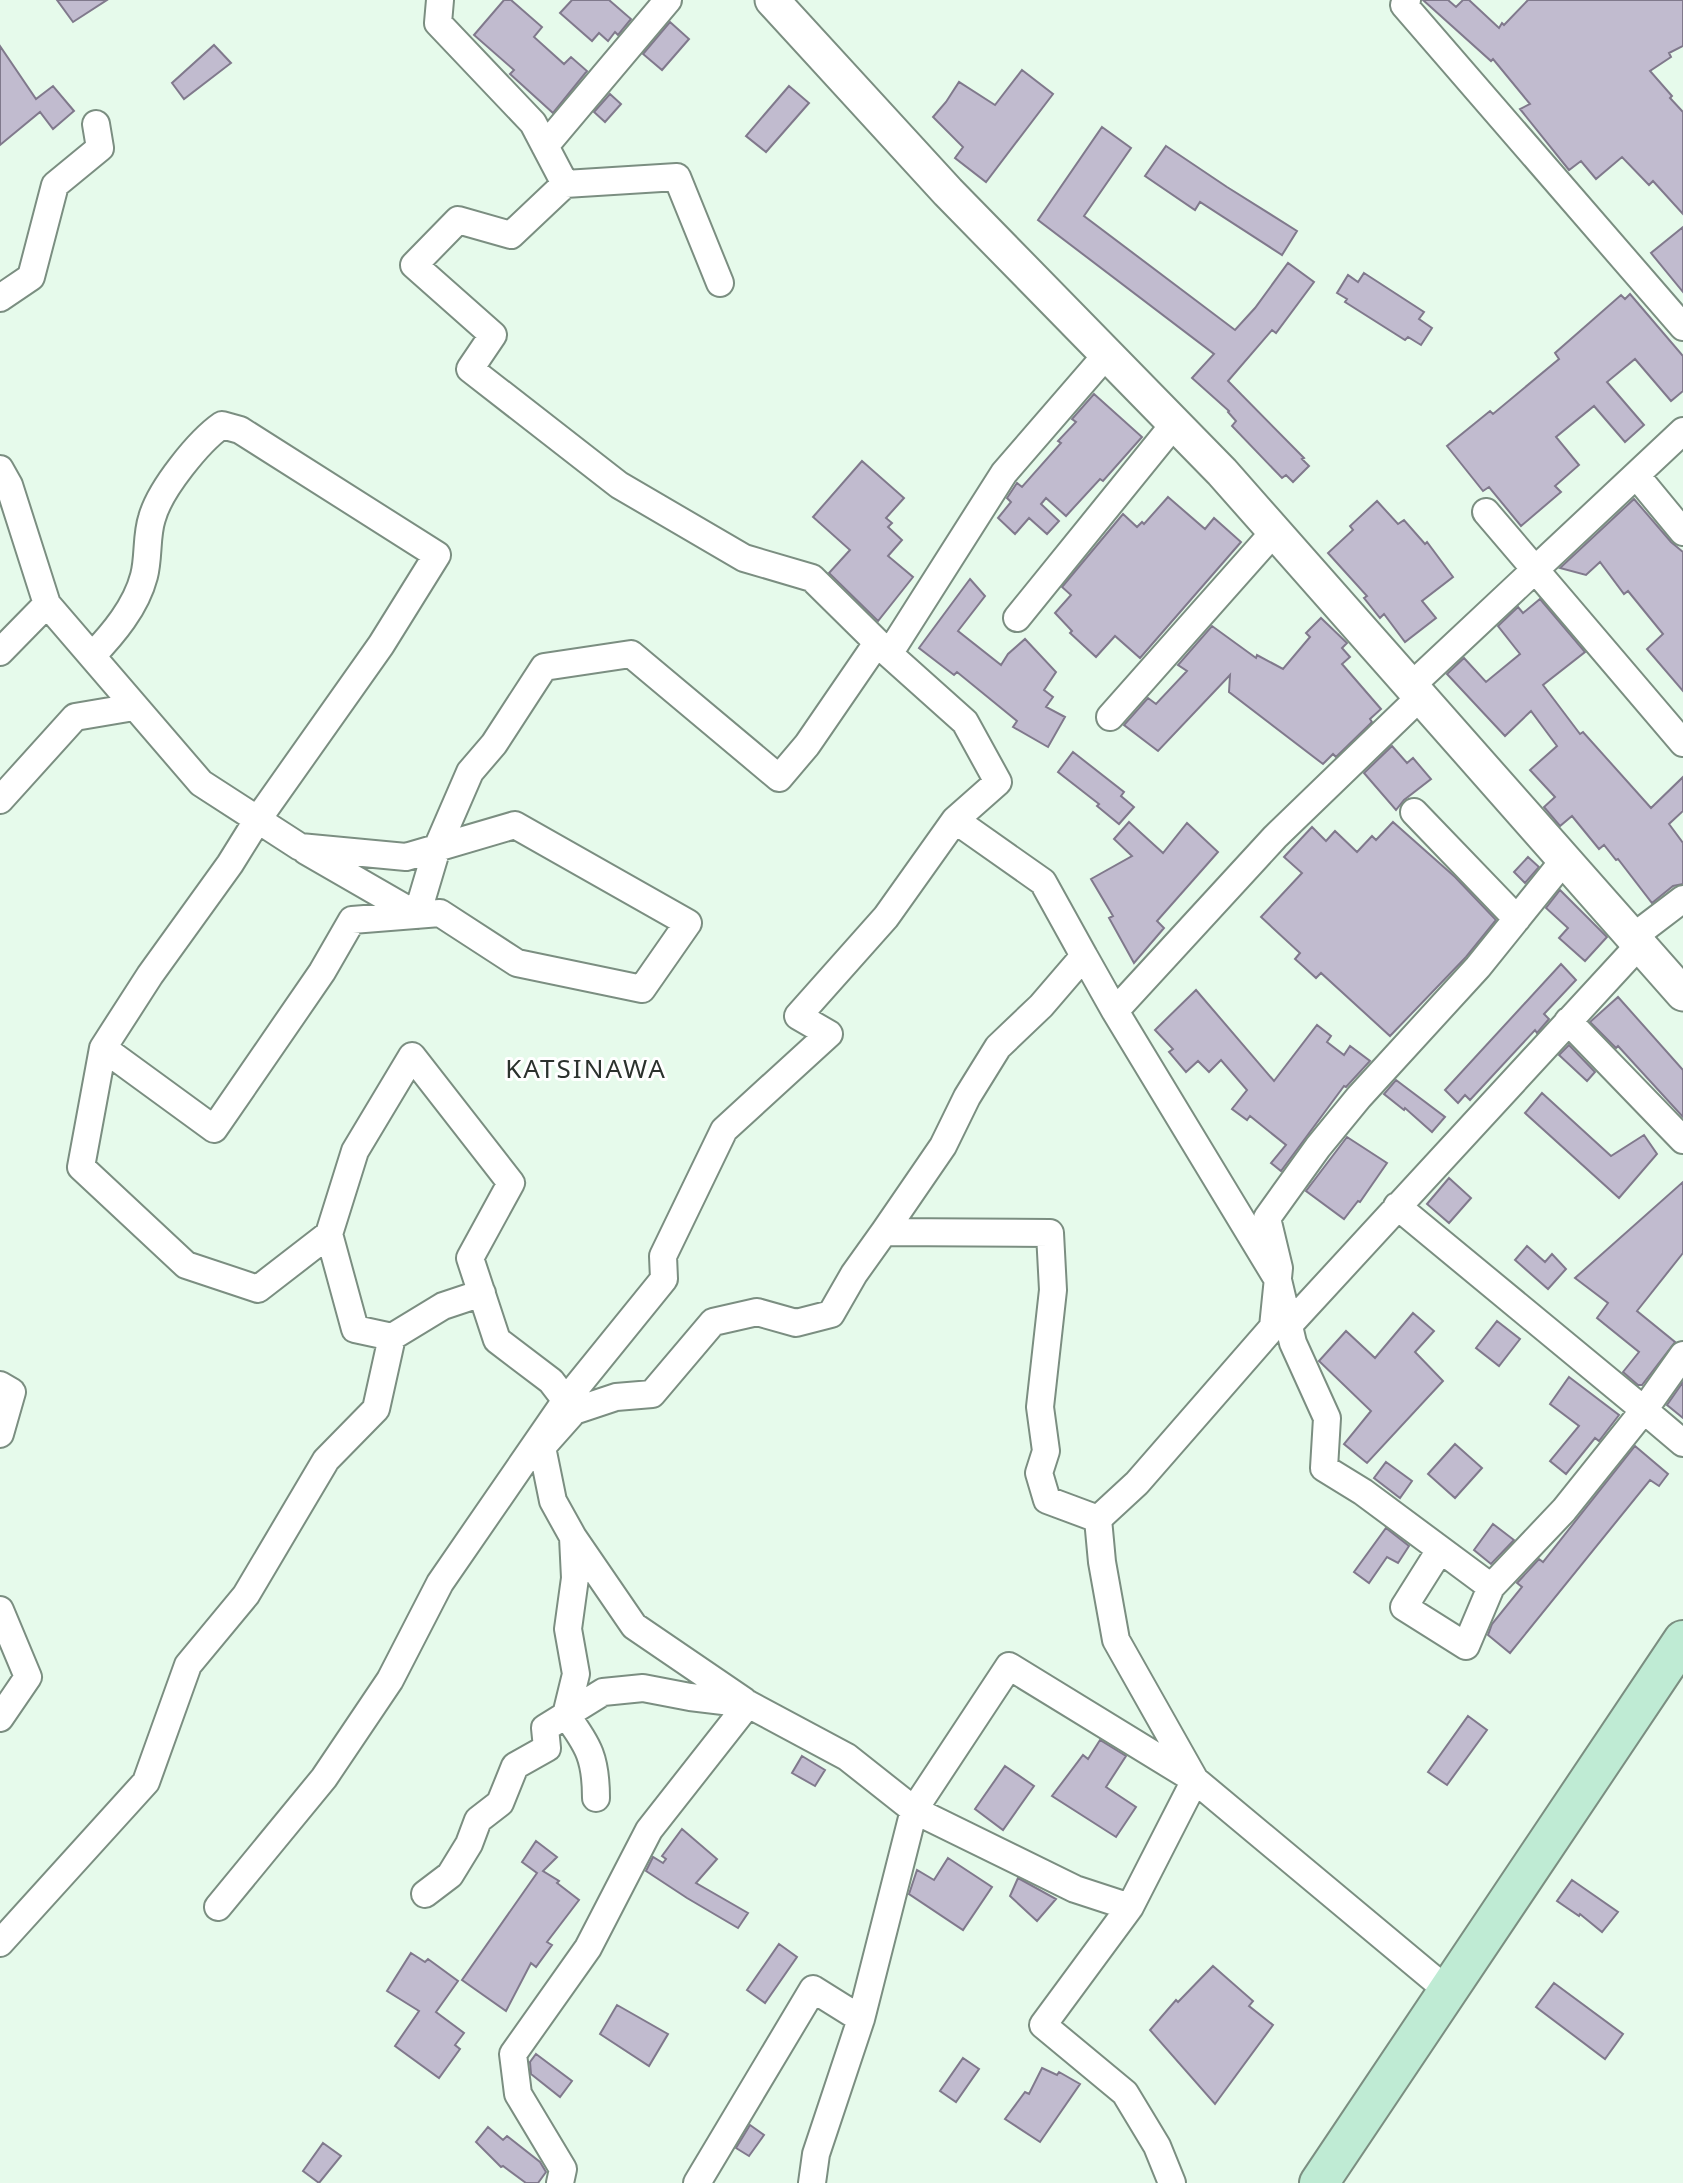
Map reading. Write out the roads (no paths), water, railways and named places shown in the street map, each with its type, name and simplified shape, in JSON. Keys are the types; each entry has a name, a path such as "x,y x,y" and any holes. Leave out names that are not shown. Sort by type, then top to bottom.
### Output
{"main road":[{"path":"1320,2183 1683,1640"}],"street":[{"path":"440,0 438,23 533,123 565,184"},
{"path":"545,146 668,0"},
{"path":"772,0 948,192 1175,423 1275,531 1683,994"},
{"path":"1408,0 1404,5 1683,327"},
{"path":"0,298 31,277 55,185 100,148 96,124"},
{"path":"218,1907 324,1778 390,1680 440,1583 664,1279 663,1256 724,1130 829,1034 798,1016 886,917 954,820 998,782 965,722 883,648 812,578 744,558 619,485 470,369 493,335 414,265 458,220 511,236 565,184 677,177 720,282"},
{"path":"417,915 437,848 470,772 494,744 544,667 631,654 779,778 883,648 1004,473 1107,354"},
{"path":"1017,618 1175,423"},
{"path":"92,656 122,624 144,577 152,518 161,495 207,436 222,425 240,430 437,555 381,645 258,818 230,864 150,975 103,1048 81,1167 186,1265 258,1289 329,1234"},
{"path":"1115,1011 1275,838 1536,568 1683,430"},
{"path":"0,469 9,485 47,604 201,783 300,847 417,915"},
{"path":"1636,475 1683,532"},
{"path":"1486,512 1683,743"},
{"path":"1111,717 1275,531"},
{"path":"0,652 47,604"},
{"path":"0,800 75,717 134,707"},
{"path":"1414,812 1517,919"},
{"path":"954,820 1043,882 1115,1011 1278,1280 1293,1343 1327,1418 1324,1468 1363,1492 1491,1587"},
{"path":"103,1048 214,1129 322,972 352,920 440,914 517,963 642,989 688,923 515,825 406,857 300,847"},
{"path":"1098,1519 1137,1483 1273,1326 1279,1268 1267,1218 1318,1147 1359,1097 1478,967 1565,859"},
{"path":"1289,1325 1568,1021 1636,941 1683,899"},
{"path":"1084,956 1041,1006 998,1047 967,1097 943,1146 854,1275 831,1314 796,1323 757,1312 713,1322 652,1394 616,1397 570,1406 542,1447 553,1501 573,1537 634,1626 748,1704 847,1757 914,1810 1075,1889 1130,1907"},
{"path":"1568,1021 1683,1140"},
{"path":"482,1293 443,1306 392,1337 355,1329 329,1234 355,1151 412,1056 511,1183 470,1258 482,1293 497,1340 551,1381 570,1406"},
{"path":"1397,1206 1683,1443"},
{"path":"884,1232 1050,1233 1053,1290 1040,1407 1046,1451 1039,1474 1047,1500 1098,1519"},
{"path":"0,1944 146,1782 188,1665 246,1595 326,1461 376,1409 392,1337"},
{"path":"1440,1550 1404,1607 1466,1646 1491,1587 1564,1510 1644,1410 1683,1355"},
{"path":"0,1385 12,1392 0,1434"},
{"path":"1098,1519 1102,1562 1116,1640 1195,1780"},
{"path":"573,1537 575,1578 568,1629 576,1674 566,1715 587,1744 596,1773 596,1798"},
{"path":"0,1610 28,1677 0,1718"},
{"path":"812,2183 816,2154 861,2018 914,1810 1009,1666 1195,1780 1448,1991"},
{"path":"425,1894 450,1875 469,1844 478,1820 500,1803 515,1766 547,1748 545,1728 603,1692 643,1688 748,1704"},
{"path":"560,2183 563,2169 518,2094 513,2054 588,1948 649,1830 748,1704"},
{"path":"1172,2183 1157,2146 1125,2093 1043,2025 1130,1907 1195,1780"},
{"path":"697,2183 813,1989 861,2018"}],"district":[{"name":"KATSINAWA","path":"586,1068"}]}
